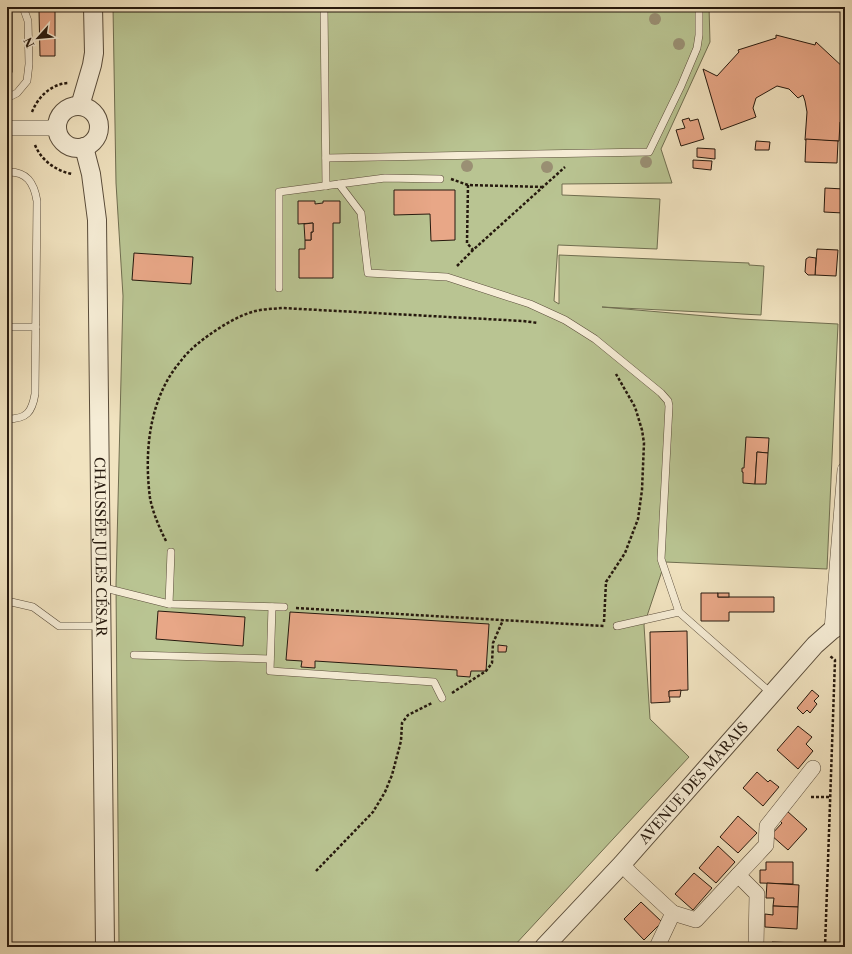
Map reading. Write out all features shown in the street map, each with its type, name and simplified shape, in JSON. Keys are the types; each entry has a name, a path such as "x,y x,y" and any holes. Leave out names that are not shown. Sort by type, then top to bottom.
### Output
{"street":[{"path":"80,106 94,53 94,7"},
{"path":"80,106 86,108 95,116 99,128 95,140 84,147 76,148 61,140 57,128 60,116 64,112 80,106"},
{"path":"7,128 57,128"},
{"name":"CHAUSSÉE JULES CÉSAR","path":"84,147 91,174 97,220 104,947"},
{"path":"838,626 845,470"},
{"name":"AVENUE DES MARAIS","path":"544,947 622,864 815,645 838,626"},
{"path":"622,864 673,913 696,920 766,845 767,826 813,768"},
{"path":"738,875 757,894 756,947"},
{"path":"657,947 673,913"}],"lane":[{"path":"7,98 17,93 27,81 29,64 28,21 23,7"},
{"path":"324,7 326,186"},
{"path":"326,158 649,152 681,86 697,48 699,35 699,7"},
{"path":"7,172 23,175 30,180 35,190 37,201 36,394 32,408 25,416 7,419"},
{"path":"279,288 279,192 385,178 440,179"},
{"path":"338,184 361,213 368,273 447,277 530,304 565,320 596,339 630,366 668,401 669,406 661,559 679,612 772,694"},
{"path":"7,327 36,327"},
{"path":"168,604 171,552"},
{"path":"101,587 168,604 284,607"},
{"path":"7,601 33,608 60,626 101,626"},
{"path":"272,607 270,671 434,682 442,698"},
{"path":"617,626 679,612"},
{"path":"134,655 270,659"}],"path":[{"path":"447,277 473,250 579,154"},
{"path":"440,179 451,179 468,185 544,187"},
{"path":"468,185 467,243 473,250"},
{"path":"171,552 156,519 150,499 147,464 149,434 154,413 165,385 179,363 194,346 223,325 253,312 282,308 523,321 542,324"},
{"path":"603,626 606,582 625,553 638,519 642,490 644,443 642,430 635,407 616,374"},
{"path":"284,607 617,626"},
{"path":"316,871 373,812 385,792 392,775 401,741 402,723 408,715 458,690 486,671 492,663 494,643 504,620"},
{"path":"815,645 835,660 825,947"}],"green space":[{"path":"113,7 709,7 710,42 661,149 672,183 562,184 562,195 660,199 657,249 558,245 554,301 559,304 559,255 749,263 749,265 764,266 761,315 602,307 741,319 838,324 827,569 665,562 644,625 650,719 689,757 513,947 119,947 116,585 123,296 116,183"}],"building":[{"path":"7,7 12,7 12,72 7,72"},
{"path":"39,10 55,10 55,56 40,56"},
{"path":"776,35 815,45 816,42 845,69 845,82 843,83 845,88 845,122 840,122 839,141 805,140 807,112 803,95 798,98 789,89 777,86 756,98 753,108 756,117 721,130 703,69 717,76 739,52 738,50 776,38"},
{"path":"689,118 690,121 698,119 704,139 681,146 676,130 685,128 682,120"},
{"path":"806,139 838,141 837,163 805,162"},
{"path":"756,141 770,142 769,150 755,150"},
{"path":"697,148 715,149 715,159 697,157"},
{"path":"693,160 712,161 711,170 693,168"},
{"path":"825,188 844,189 843,213 824,212"},
{"path":"394,190 455,190 455,240 431,241 430,214 394,215"},
{"path":"298,201 315,201 315,204 323,203 323,201 340,201 340,223 333,223 333,278 299,278 299,249 305,249 305,240 311,240 313,223 298,224"},
{"path":"7,204 8,318 7,318"},
{"path":"313,223 311,240 305,240 304,224"},
{"path":"817,249 838,250 836,276 815,275"},
{"path":"134,253 193,257 191,284 132,280"},
{"path":"809,257 816,258 815,275 808,275 805,272 806,259"},
{"path":"8,341 9,409 7,409"},
{"path":"746,437 769,438 768,453 757,452 755,484 743,483 742,468 744,468"},
{"path":"757,452 768,453 766,484 755,484"},
{"path":"701,593 718,593 718,597 774,597 774,612 729,612 729,621 701,621"},
{"path":"718,593 729,593 729,597 718,597"},
{"path":"158,611 245,617 243,646 156,639"},
{"path":"290,612 489,624 486,671 471,671 470,677 457,676 457,670 315,661 315,668 301,667 302,661 286,660"},
{"path":"687,631 688,690 669,691 670,702 651,703 650,632"},
{"path":"498,645 507,646 506,652 498,652"},
{"path":"681,690 680,697 669,697 669,691"},
{"path":"812,690 819,696 814,701 817,704 810,713 807,710 803,714 797,708"},
{"path":"798,726 812,737 806,744 813,751 798,769 777,750"},
{"path":"757,772 768,782 770,780 779,787 763,806 743,788"},
{"path":"787,811 807,829 788,850 771,835 782,823 779,820"},
{"path":"738,816 757,833 738,853 720,837"},
{"path":"718,846 735,862 716,883 699,868"},
{"path":"766,862 793,862 793,884 760,883 760,870 766,870"},
{"path":"694,873 712,888 693,910 675,894"},
{"path":"767,883 799,885 798,907 773,906 774,898 766,898"},
{"path":"641,902 662,922 644,940 624,919"},
{"path":"773,906 798,907 797,929 765,927 765,914 773,915"},
{"path":"772,942 797,943 797,947 772,947"}]}
